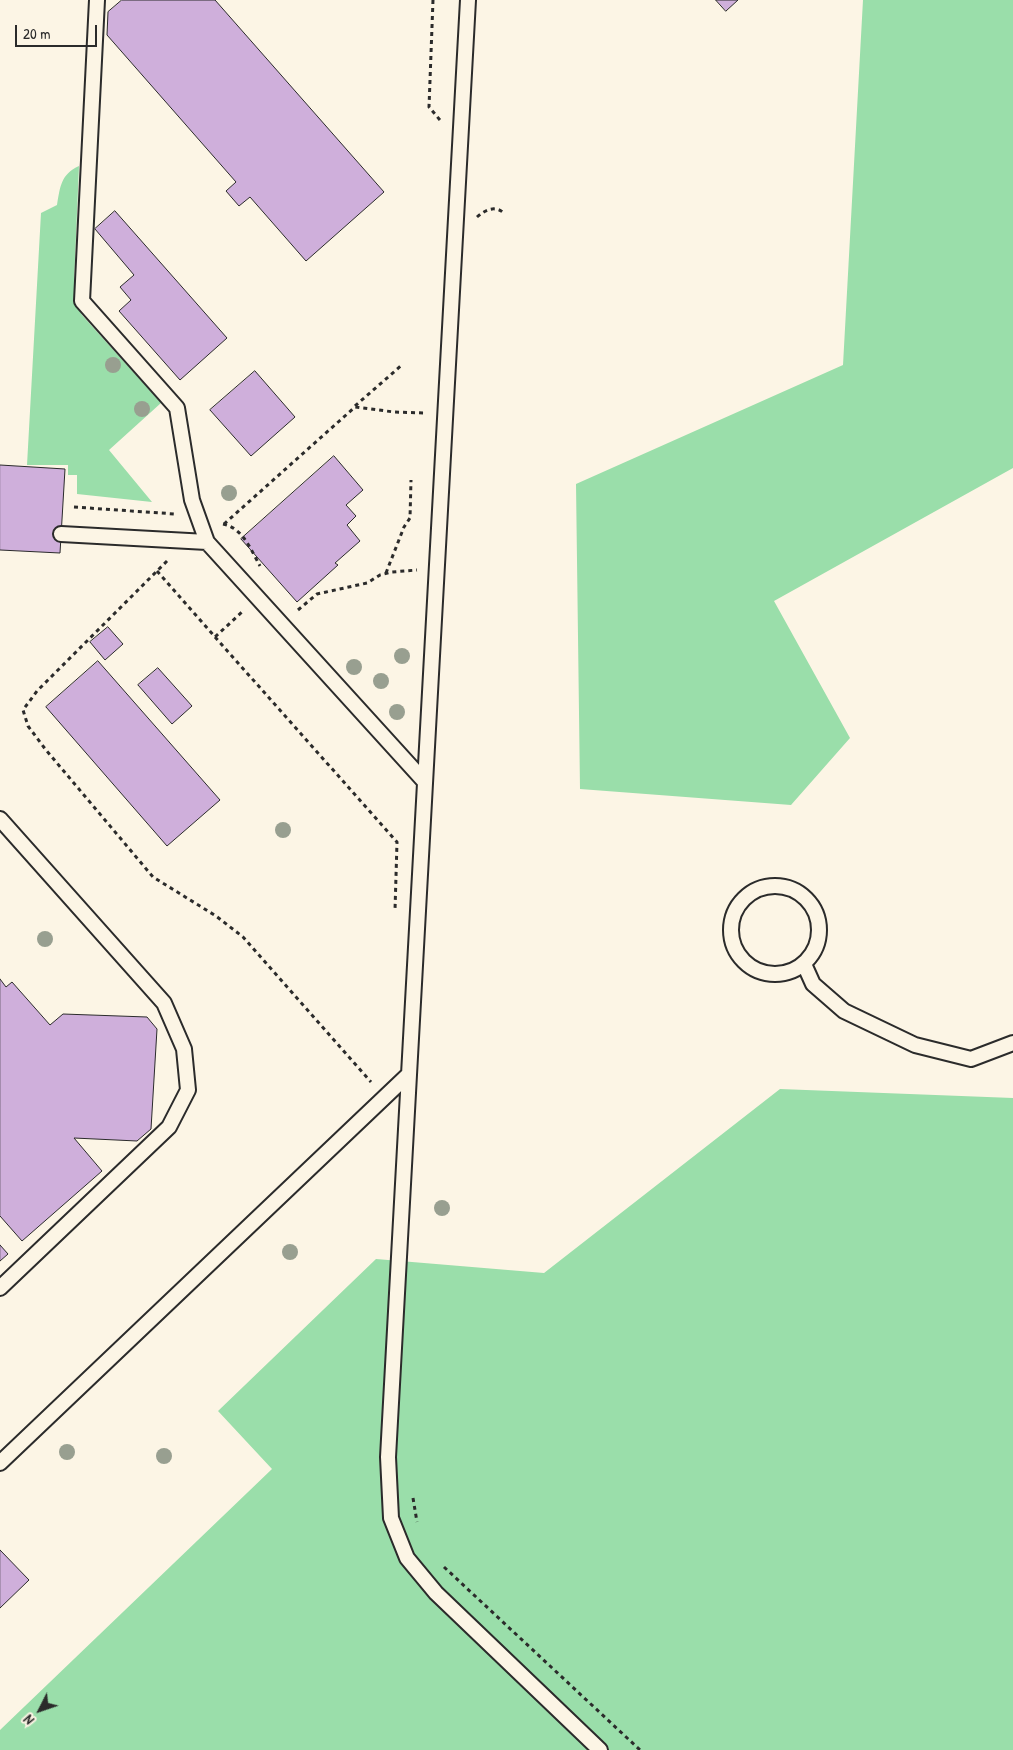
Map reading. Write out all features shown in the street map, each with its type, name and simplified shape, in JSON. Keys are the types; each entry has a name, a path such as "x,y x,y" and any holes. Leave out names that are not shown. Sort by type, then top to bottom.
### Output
{"lane":[{"path":"97,0 82,301 177,408 192,500 207,542 425,782"},
{"path":"468,0 388,1456 391,1518 407,1558 436,1593 600,1750"},
{"path":"61,534 207,542"},
{"path":"0,819 164,1003 184,1049 188,1090 169,1127 0,1288"},
{"path":"772,886 786,887 799,892 810,902 820,927 818,941 813,954 804,964 792,972 778,975 764,973 752,968 741,958 734,947 731,933 732,919 738,906 747,896 759,889 772,886"},
{"path":"804,964 814,984 844,1011 915,1045 971,1059 1013,1043"},
{"path":"0,1463 409,1074"}],"path":[{"path":"433,0 429,107 442,122"},
{"path":"224,524 403,364"},
{"path":"355,407 394,412 445,413"},
{"path":"386,574 404,527 410,518 410,480"},
{"path":"185,541 37,691 23,710 28,726 78,789 154,877 216,916 243,937 384,1097"},
{"path":"295,612 317,594 367,583 386,574 402,571 436,570"},
{"path":"215,637 397,842 394,915"},
{"path":"412,1496 418,1528"},
{"path":"439,1562 640,1750"}],"green space":[{"path":"863,0 1013,0 1013,468 774,601 850,738 791,805 580,789 576,484 843,365"},
{"path":"79,166 74,283 75,302 82,315 161,403 109,450 152,502 77,494 77,475 68,475 68,465 27,465 41,213 57,205 62,182 68,173"},
{"path":"780,1089 1013,1098 1013,1750 0,1750 0,1730 272,1469 218,1411 376,1259 544,1273"}],"building":[{"path":"122,0 215,0 384,192 306,261 250,197 239,206 226,191 236,182 107,35 108,12"},
{"path":"716,0 738,0 726,11"},
{"path":"115,211 227,338 180,380 119,311 131,300 120,287 134,275 95,229"},
{"path":"255,371 295,417 251,456 210,410"},
{"path":"334,456 363,490 346,505 356,516 347,525 360,541 335,563 338,565 297,602 241,539"},
{"path":"0,465 65,469 60,553 0,550"},
{"path":"108,627 123,644 105,660 90,642"},
{"path":"98,661 220,800 167,846 46,707"},
{"path":"158,668 192,706 172,724 138,685"},
{"path":"0,979 6,987 12,982 50,1025 63,1014 147,1017 157,1029 151,1129 137,1141 74,1138 102,1171 22,1241 0,1216"},
{"path":"0,1245 8,1254 0,1261"},
{"path":"0,1550 29,1580 0,1608"}]}
